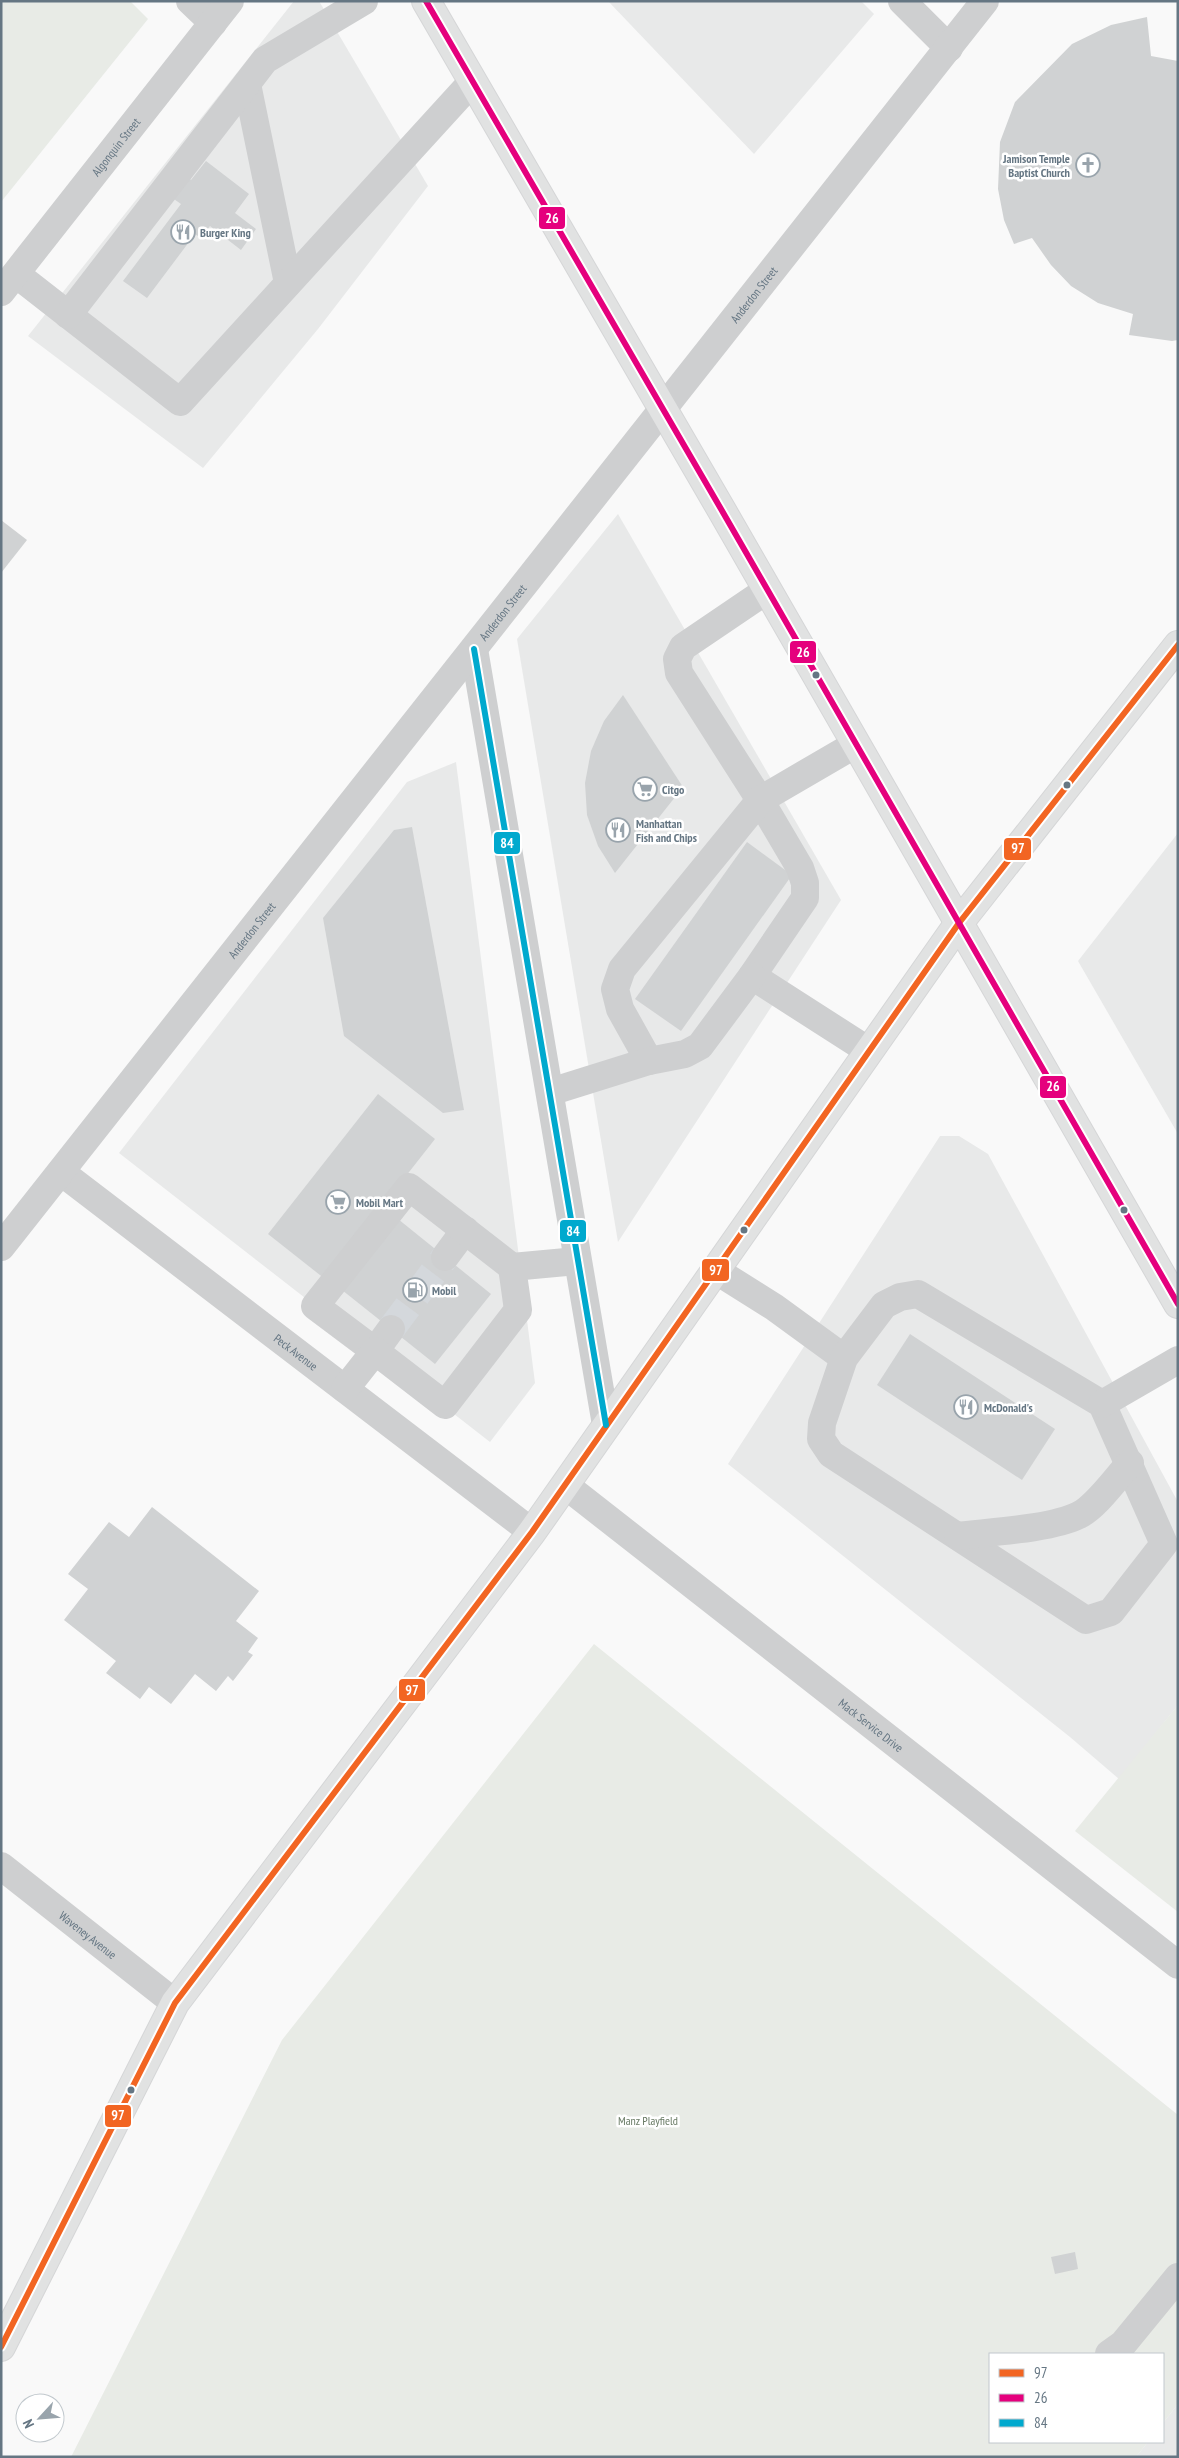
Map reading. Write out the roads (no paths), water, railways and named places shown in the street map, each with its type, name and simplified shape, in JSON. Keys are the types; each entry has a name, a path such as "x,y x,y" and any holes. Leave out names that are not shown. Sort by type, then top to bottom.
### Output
{"main road":[{"path":"426,1 664,410 1178,1304"},
{"path":"1,2347 175,2003 532,1532 959,923 1178,645"}],"street":[{"path":"190,1 213,23"},
{"name":"Algonquin Street","path":"8,283 230,1"},
{"path":"68,315 265,60 364,1"},
{"path":"902,1 949,48"},
{"name":"Anderdon Street","path":"1,1247 986,1"},
{"path":"8,283 68,315 180,402 472,82"},
{"path":"247,84 288,283"},
{"path":"550,1092 648,1061 685,1054 700,1046 752,976 805,898 805,883 800,868 760,800 679,673 677,659 683,647 767,590"},
{"path":"474,649 606,1425"},
{"path":"648,1061 620,1008 615,989 622,969 760,800 856,744"},
{"path":"752,976 869,1051"},
{"name":"Peck Avenue","path":"60,1172 532,1532"},
{"path":"512,1267 518,1310 445,1405 383,1340 315,1306 409,1188 512,1267 578,1261"},
{"path":"445,1257 465,1230"},
{"path":"715,1270 774,1307 844,1358"},
{"path":"918,1294 1102,1404 1130,1463 1164,1544 1111,1612 1086,1620 831,1454 821,1438 822,1423 844,1358 884,1305 900,1297 918,1294"},
{"path":"345,1389 383,1340"},
{"path":"1102,1404 1178,1360"},
{"path":"958,1536 1059,1522 1079,1515 1089,1508 1130,1463"},
{"name":"Mack Service Drive","path":"565,1485 1178,1965"},
{"name":"Waveney Avenue","path":"1,1866 175,2003"},
{"path":"1110,2353 1123,2344 1178,2277"}],"tunnel":[{"path":"391,1329 445,1257"}],"place":[{"name":"Jamison Temple Baptist Church","path":"1088,165"},
{"name":"Burger King","path":"183,232"},
{"name":"Citgo","path":"645,789"},
{"name":"Manhattan Fish and Chips","path":"618,830"},
{"name":"Mobil Mart","path":"338,1202"},
{"name":"Mobil","path":"415,1290"},
{"name":"McDonald's","path":"966,1407"}],"park label":[{"name":"Manz Playfield","path":"648,2120"}]}
